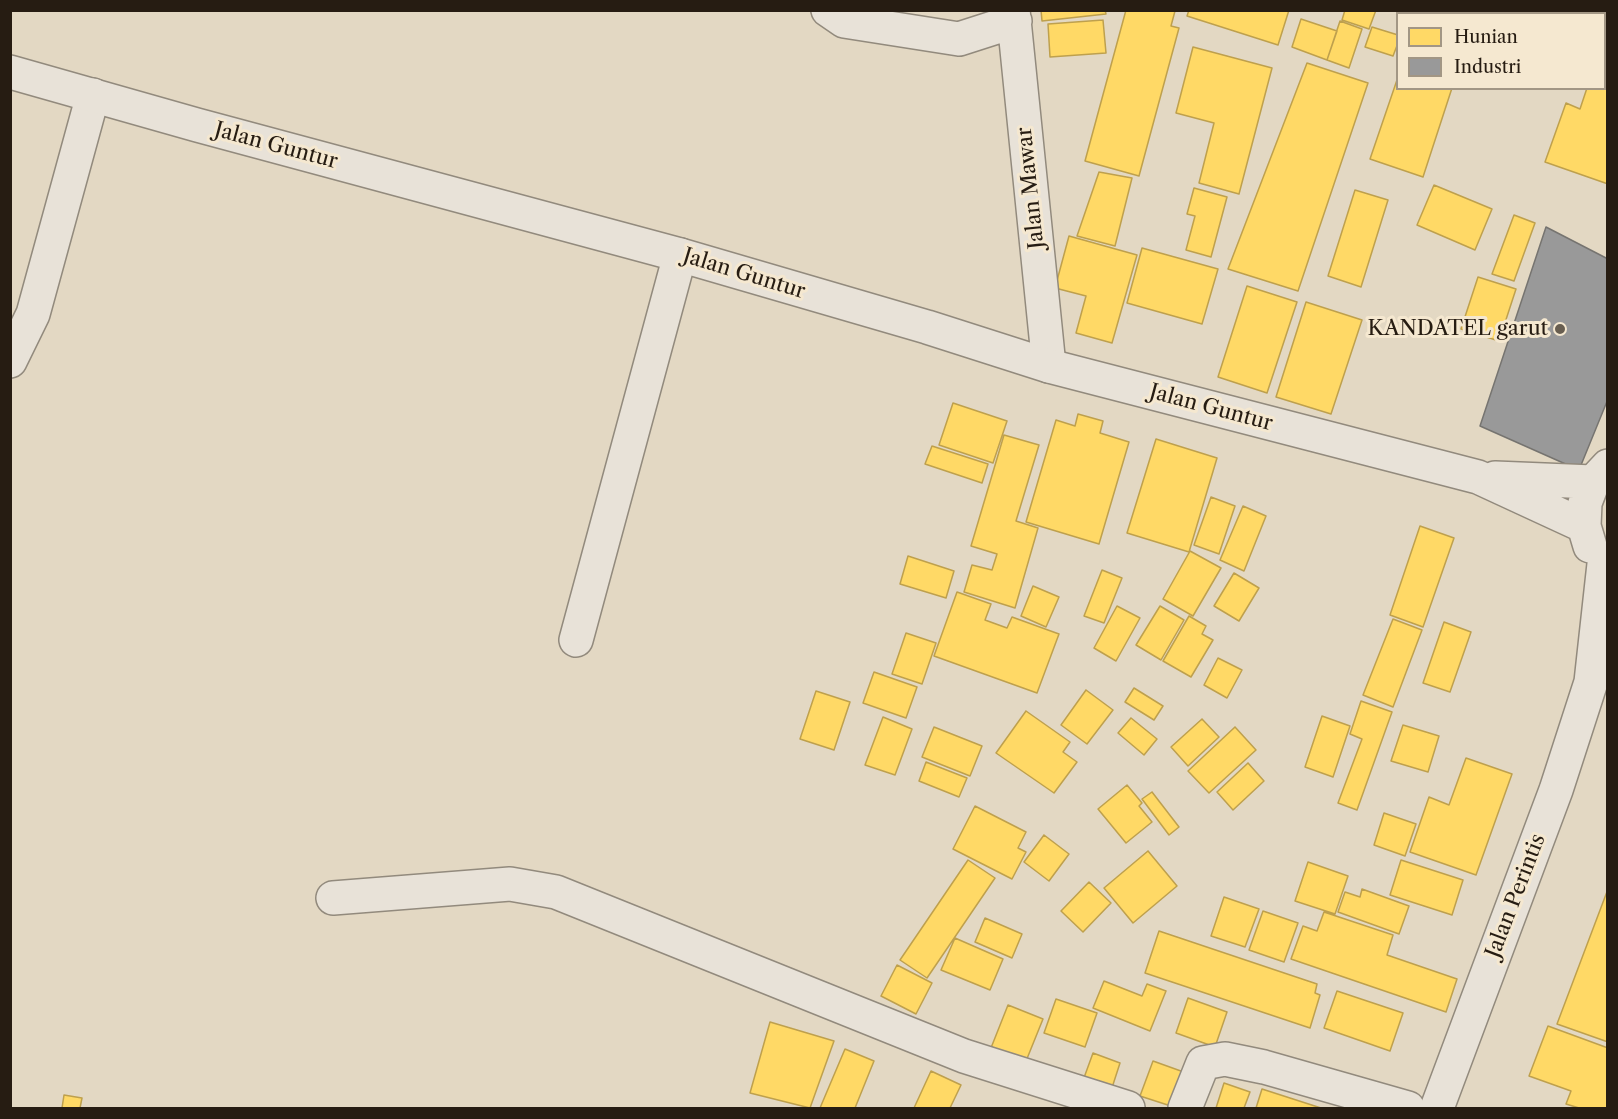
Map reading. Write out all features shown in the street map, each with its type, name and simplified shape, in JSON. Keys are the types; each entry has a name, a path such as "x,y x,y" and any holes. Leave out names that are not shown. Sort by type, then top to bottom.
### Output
{"street":[{"path":"828,10 844,21 959,39 1014,16"},
{"name":"Jalan Mawar","path":"1014,16 1050,366"},
{"name":"Jalan Guntur","path":"10,72 680,255 927,327 1050,366 1478,477 1584,526"},
{"path":"10,361 33,314 93,95"},
{"path":"576,640 680,255"},
{"path":"1600,474 1585,503 1584,526 1590,547 1606,566"},
{"name":"Jalan Guntur","path":"1478,477 1600,474"},
{"name":"Jalan Perintis","path":"1437,1108 1599,670 1606,566"},
{"path":"333,898 510,884 556,892 964,1056 1055,1097 1128,1108"},
{"path":"1185,1108 1203,1063 1225,1059 1264,1067 1408,1108"}],"building: Hunian":[{"path":"1041,10 1105,10 1106,14 1042,21"},
{"path":"1126,10 1175,11 1171,26 1179,28 1139,176 1085,161"},
{"path":"1189,10 1289,10 1278,45 1187,16"},
{"path":"1345,10 1376,10 1369,29 1342,20"},
{"path":"1420,10 1478,10 1478,12 1420,12"},
{"path":"1528,10 1561,10 1560,12 1528,12"},
{"path":"1301,19 1337,31 1327,60 1292,47"},
{"path":"1103,20 1106,53 1050,57 1048,24"},
{"path":"1340,21 1362,29 1349,68 1327,60"},
{"path":"1372,27 1396,34 1396,48 1393,56 1365,47"},
{"path":"1193,47 1272,68 1239,194 1199,183 1214,123 1176,113"},
{"path":"1307,63 1368,83 1298,291 1228,269"},
{"path":"1396,83 1396,90 1451,90 1423,177 1370,159"},
{"path":"1608,89 1608,184 1545,162 1566,103 1580,109 1586,90"},
{"path":"1099,172 1132,178 1115,246 1077,236"},
{"path":"1434,185 1492,209 1475,250 1417,225"},
{"path":"1194,188 1227,197 1211,257 1186,250 1195,216 1187,214"},
{"path":"1355,190 1388,200 1361,287 1328,276"},
{"path":"1514,215 1535,223 1514,281 1492,274"},
{"path":"1069,236 1137,255 1112,343 1076,333 1086,296 1055,288"},
{"path":"1142,248 1218,269 1202,324 1127,303"},
{"path":"1478,277 1516,289 1499,341 1461,329"},
{"path":"1247,286 1297,302 1267,393 1218,377"},
{"path":"1306,302 1362,320 1331,414 1276,397"},
{"path":"953,403 1007,421 993,463 939,445"},
{"path":"1078,414 1103,421 1100,433 1129,442 1099,544 1026,522 1056,420 1075,426"},
{"path":"1004,435 1039,445 1016,521 1038,528 1015,608 964,592 972,565 992,570 997,554 971,546"},
{"path":"1156,439 1217,458 1189,552 1127,533"},
{"path":"932,446 988,464 982,483 925,464"},
{"path":"1211,497 1235,506 1219,554 1194,545"},
{"path":"1243,506 1266,516 1244,571 1220,560"},
{"path":"1420,526 1454,538 1423,627 1390,615"},
{"path":"1190,551 1221,568 1193,616 1163,599"},
{"path":"908,556 954,571 946,598 900,584"},
{"path":"1102,570 1122,578 1104,623 1084,616"},
{"path":"1234,573 1259,588 1239,621 1214,606"},
{"path":"1033,586 1059,597 1046,627 1021,616"},
{"path":"957,592 991,604 985,620 1007,628 1012,617 1059,634 1037,693 934,656"},
{"path":"1117,606 1140,618 1116,661 1094,648"},
{"path":"1160,606 1184,620 1161,660 1136,645"},
{"path":"1189,616 1206,626 1202,634 1213,640 1191,677 1163,661"},
{"path":"1393,619 1422,630 1393,707 1363,695"},
{"path":"1444,622 1471,632 1450,692 1423,683"},
{"path":"906,633 936,643 922,684 892,674"},
{"path":"1218,658 1242,670 1227,698 1204,685"},
{"path":"874,672 917,687 906,718 863,703"},
{"path":"1134,688 1163,706 1154,720 1125,702"},
{"path":"1086,690 1113,710 1087,744 1061,725"},
{"path":"816,691 850,702 834,750 800,739"},
{"path":"1361,701 1392,712 1357,810 1338,803 1362,739 1350,734"},
{"path":"1026,711 1070,742 1063,752 1077,762 1054,793 996,753"},
{"path":"1322,716 1350,726 1333,777 1305,767"},
{"path":"883,717 912,729 895,775 865,765"},
{"path":"1131,718 1157,739 1144,755 1118,733"},
{"path":"1202,719 1219,737 1188,766 1171,747"},
{"path":"1403,725 1439,736 1428,772 1391,761"},
{"path":"934,727 982,746 970,776 922,757"},
{"path":"1235,727 1256,750 1209,793 1188,771"},
{"path":"1466,758 1512,774 1476,875 1410,852 1429,797 1449,805"},
{"path":"926,762 967,778 959,797 919,781"},
{"path":"1248,763 1264,781 1233,810 1217,792"},
{"path":"1127,785 1142,803 1139,806 1152,822 1126,843 1098,809"},
{"path":"1152,792 1179,827 1169,835 1142,799"},
{"path":"975,806 1026,832 1018,848 1026,852 1012,879 953,849"},
{"path":"1384,813 1416,824 1405,856 1374,845"},
{"path":"1044,835 1069,854 1049,881 1024,862"},
{"path":"1148,851 1177,886 1133,923 1104,888"},
{"path":"968,860 995,878 927,978 900,960"},
{"path":"1401,860 1463,880 1452,915 1390,895"},
{"path":"1308,862 1348,876 1335,914 1295,901"},
{"path":"1089,882 1111,903 1083,932 1061,911"},
{"path":"1362,889 1409,906 1399,934 1338,912 1345,892 1360,897"},
{"path":"1608,889 1608,1042 1557,1024"},
{"path":"1224,897 1259,909 1245,947 1211,936"},
{"path":"1263,911 1298,923 1284,962 1249,950"},
{"path":"1324,912 1393,935 1387,955 1457,979 1446,1012 1291,959 1303,926 1317,931"},
{"path":"985,918 1022,934 1012,958 975,942"},
{"path":"1159,931 1317,984 1315,993 1320,995 1310,1028 1145,973"},
{"path":"955,938 1003,959 990,990 941,970"},
{"path":"897,965 932,983 916,1014 881,996"},
{"path":"1104,981 1142,996 1147,984 1166,991 1150,1031 1093,1008"},
{"path":"1337,991 1403,1013 1390,1051 1324,1028"},
{"path":"1188,998 1227,1012 1215,1047 1176,1033"},
{"path":"1056,999 1097,1013 1085,1047 1044,1033"},
{"path":"1008,1005 1043,1019 1022,1071 987,1058"},
{"path":"770,1022 834,1041 810,1108 750,1093"},
{"path":"1548,1026 1608,1048 1607,1108 1579,1108 1566,1104 1571,1091 1529,1076"},
{"path":"845,1049 874,1061 855,1108 820,1108"},
{"path":"1093,1053 1120,1063 1109,1097 1081,1086"},
{"path":"1153,1061 1192,1075 1177,1108 1140,1096"},
{"path":"931,1071 961,1085 950,1108 914,1108"},
{"path":"1224,1083 1250,1092 1244,1108 1216,1108"},
{"path":"1262,1089 1321,1108 1256,1108"},
{"path":"64,1095 82,1098 80,1108 62,1108"}],"building: Industri":[{"name":"KANDATEL garut","path":"1546,227 1608,259 1608,399 1579,470 1480,426"}],"place":[{"name":"KANDATEL garut","path":"1560,329"}]}
